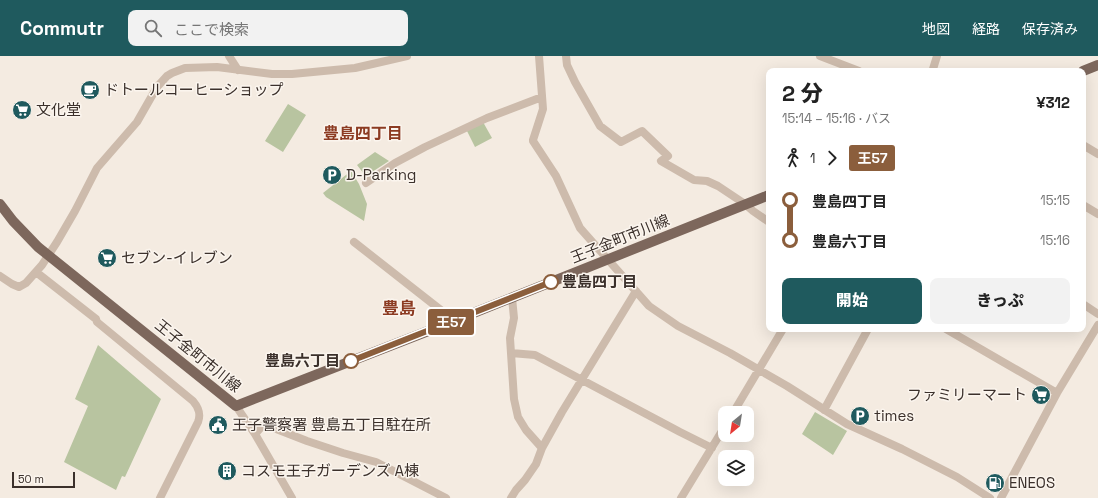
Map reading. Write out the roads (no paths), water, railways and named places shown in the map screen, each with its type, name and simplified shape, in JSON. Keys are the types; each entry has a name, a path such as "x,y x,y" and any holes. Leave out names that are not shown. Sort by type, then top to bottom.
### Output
{"main road":[{"path":"1086,70 1098,65"},
{"name":"王子金町市川線","path":"0,204 26,235 48,255 236,406 609,260 766,196"}],"street":[{"path":"229,56 238,70"},
{"path":"0,276 19,287 26,283 36,272 57,242 97,168 137,122 157,87 172,72 185,68 217,67 272,74 292,74 355,68 407,56"},
{"path":"539,56 542,109 533,141 556,176 580,228 649,306 678,326 787,386 847,424 902,449 957,477 990,498"},
{"path":"566,56 567,65 575,82 600,126 621,142 642,132 668,156 661,161 694,180 707,181 718,186 766,220"},
{"path":"820,56 852,68"},
{"path":"934,68 937,56"},
{"path":"366,183 395,163 425,146 487,118 542,97"},
{"path":"1086,147 1098,154"},
{"path":"1086,207 1098,214"},
{"path":"354,242 442,311 450,322"},
{"path":"36,272 96,319 96,322 193,401 197,406 200,412 198,422 160,498"},
{"path":"511,498 536,464 542,448 581,380 636,291"},
{"path":"512,298 514,318 510,338 514,399 518,417 526,430 542,448"},
{"path":"1086,306 1098,314"},
{"path":"1001,498 1057,393 1098,325"},
{"path":"737,406 781,332"},
{"path":"824,410 866,332"},
{"path":"951,332 1057,393"},
{"path":"511,353 535,355 712,448"},
{"path":"236,406 255,434 292,498"},
{"path":"255,434 262,426 266,425 343,454 376,462 446,498"},
{"path":"680,498 718,438"}],"place":[{"name":"ドトールコーヒーショップ","path":"90,90"},
{"name":"文化堂","path":"22,110"},
{"name":"D-Parking","path":"332,175"},
{"name":"セブン-イレブン","path":"107,258"},
{"name":"豊島四丁目","path":"551,282"},
{"name":"豊島六丁目","path":"351,361"},
{"name":"ファミリーマート","path":"1041,395"},
{"name":"times","path":"860,416"},
{"name":"王子警察署 豊島五丁目駐在所","path":"218,425"},
{"name":"コスモ王子ガーデンズ A棟","path":"227,471"},
{"name":"ENEOS","path":"995,483"}],"district":[{"name":"豊島四丁目","path":"363,133"},
{"name":"豊島","path":"399,308"}]}
